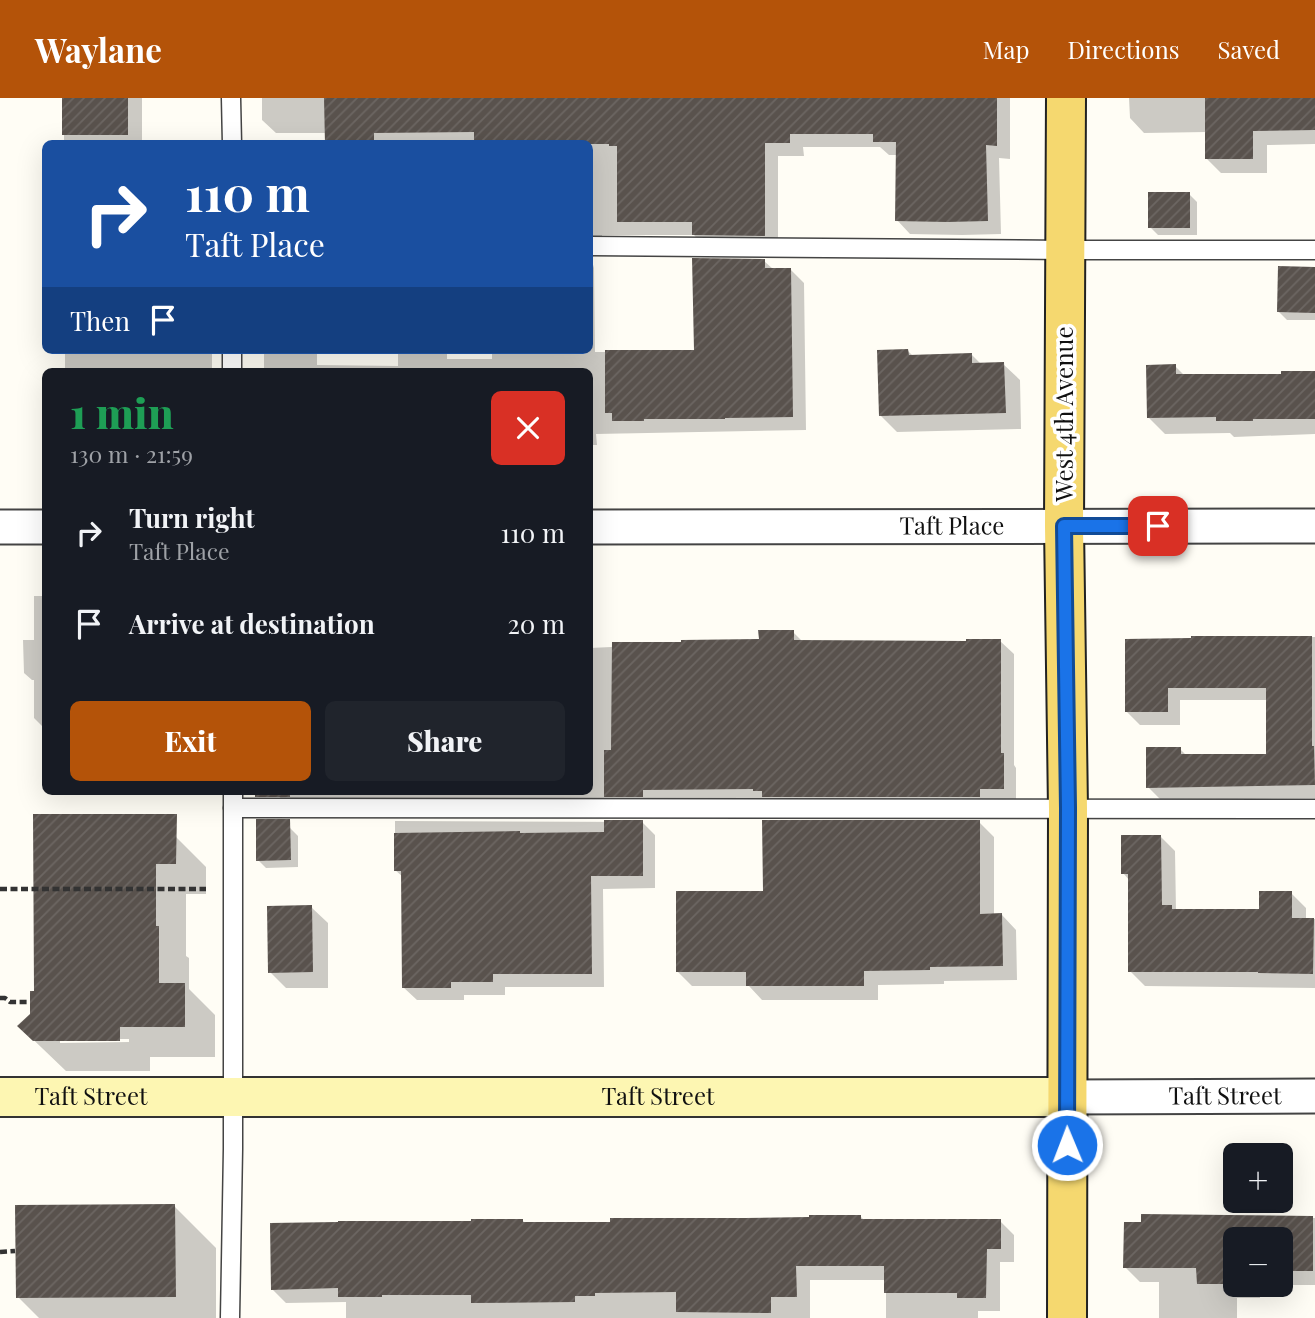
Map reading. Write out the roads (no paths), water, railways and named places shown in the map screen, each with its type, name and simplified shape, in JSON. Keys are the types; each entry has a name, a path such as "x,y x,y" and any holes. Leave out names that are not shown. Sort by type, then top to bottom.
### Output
{"main road":[{"name":"West 4th Avenue","path":"1066,98 1064,526 1068,808 1067,1318"}],"street":[{"name":"Taft Place","path":"593,527 1315,526"},
{"path":"0,527 42,527"},
{"name":"Taft Street","path":"0,1097 1315,1096"}],"lane":[{"path":"231,98 232,140"},
{"path":"593,246 1315,250"},
{"path":"230,1318 233,799 1315,808"}]}
